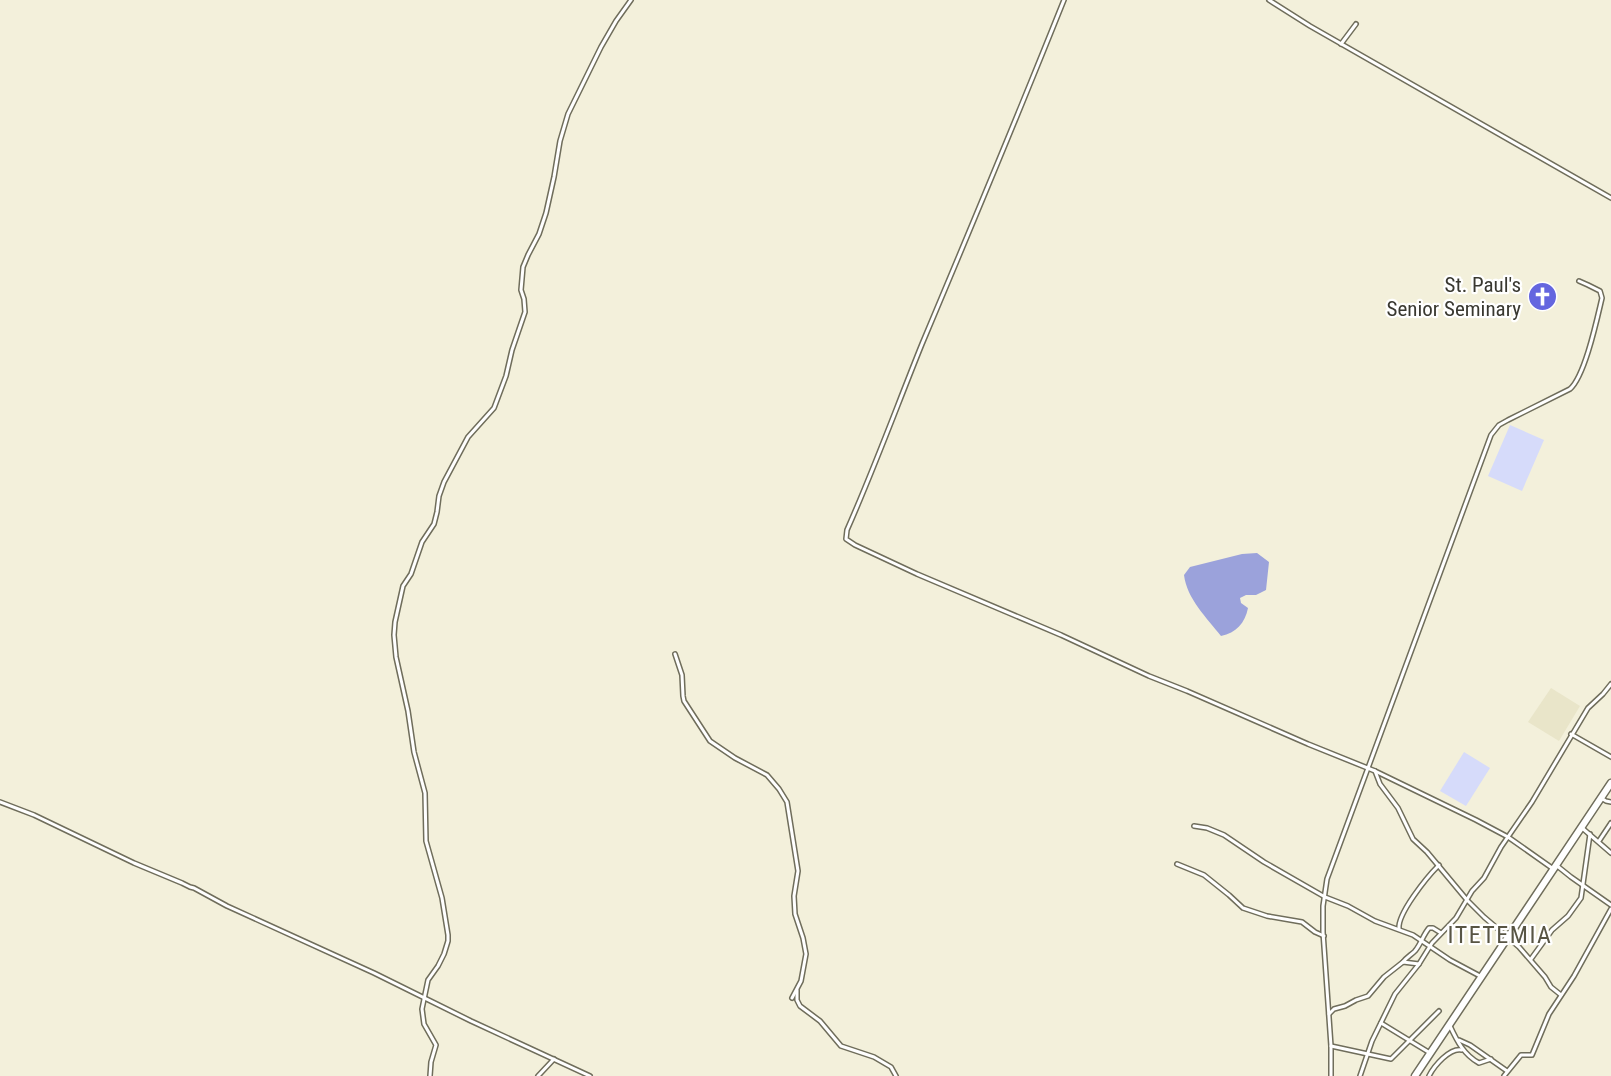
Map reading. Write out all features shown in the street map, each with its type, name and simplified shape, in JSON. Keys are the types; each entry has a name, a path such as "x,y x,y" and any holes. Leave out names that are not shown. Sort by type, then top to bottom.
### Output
{"highway":[{"path":"1415,1076 1611,783"}],"street":[{"path":"430,1076 436,1045 423,1020 422,1009 428,980 444,954 448,935 442,898 426,841 423,786 414,752 396,657 394,635 398,602 422,542 434,524 444,482 465,441 491,411 500,393 525,312 521,290 524,267 546,213 560,141 568,114 601,47 631,0"},
{"path":"1064,0 918,354 872,474 846,534 846,539 918,574 1061,635 1149,676 1375,771 1466,814 1508,837 1582,885 1611,907 1574,976 1549,1014 1532,1055 1521,1055 1504,1076"},
{"path":"1269,0 1341,44 1611,198"},
{"path":"1341,44 1356,24"},
{"path":"1331,1076 1323,906 1327,879 1491,435 1499,425 1570,389 1578,378 1602,298 1600,291 1579,281"},
{"path":"675,654 682,675 684,701 710,741 767,775 787,802 798,868 794,907 806,954 801,981 792,998"},
{"path":"1360,1076 1380,1023 1395,994 1490,869 1498,851 1532,802 1588,708 1611,684"},
{"path":"1571,734 1611,757"},
{"path":"1375,771 1380,784 1398,807 1413,839 1439,865 1467,900 1531,960 1551,987 1561,995"},
{"path":"1601,798 1611,801"},
{"path":"0,802 34,815 134,863 194,888 230,908 425,997 590,1076"},
{"path":"1598,842 1611,823"},
{"path":"1194,826 1207,828 1224,835 1264,862 1325,897 1348,906 1375,921 1400,929 1482,977"},
{"path":"1581,827 1611,853"},
{"path":"1531,960 1552,930 1578,904 1583,894 1582,885 1590,834"},
{"path":"1177,864 1204,875 1243,908 1267,916 1302,922 1324,936"},
{"path":"1400,929 1398,922 1415,894 1439,865"},
{"path":"1329,1014 1334,1009 1368,996 1384,977 1416,950 1429,928 1441,933"},
{"path":"1403,962 1419,964"},
{"path":"798,989 797,1000 800,1006 820,1021 841,1046 874,1057 891,1067 896,1076"},
{"path":"1331,1046 1391,1059 1438,1011"},
{"path":"1380,1023 1430,1053"},
{"path":"1450,1024 1462,1050 1479,1063 1491,1059"},
{"path":"1458,1040 1470,1045 1507,1071"},
{"path":"1429,1076 1451,1051 1462,1050"},
{"path":"538,1076 554,1059"}],"shaded area":[{"path":"1510,425 1544,440 1522,491 1488,476"},
{"path":"1551,688 1580,706 1559,741 1528,722"},
{"path":"1464,752 1490,768 1466,806 1440,791"}],"water":[{"path":"1257,553 1269,562 1266,590 1256,595 1246,595 1240,598 1241,603 1248,608 1245,618 1235,630 1221,636 1193,600 1184,575 1190,567 1242,554"}],"place":[{"name":"St. Paul's Senior Seminary","path":"1542,297"}],"district":[{"name":"ITETEMIA","path":"1500,935"}]}
